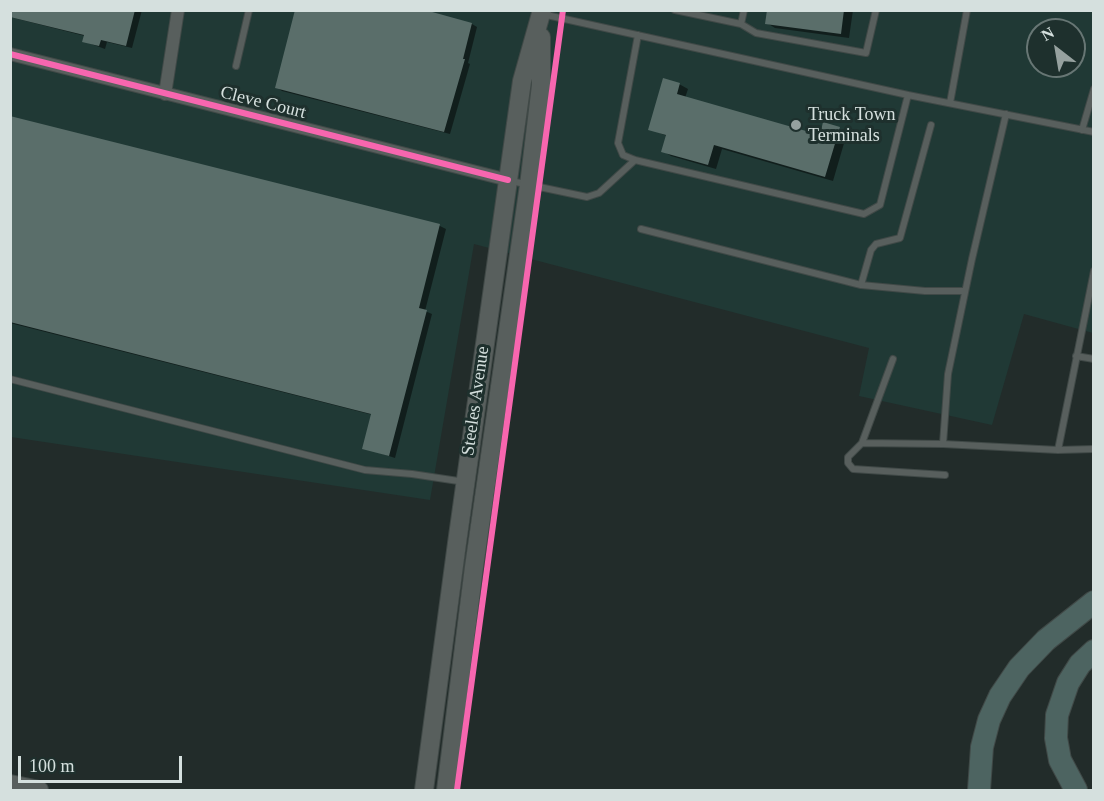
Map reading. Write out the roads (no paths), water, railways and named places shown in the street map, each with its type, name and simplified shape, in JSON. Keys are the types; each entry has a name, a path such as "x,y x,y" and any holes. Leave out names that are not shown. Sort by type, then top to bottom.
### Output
{"highway":[{"path":"979,790 982,747 989,720 1000,696 1019,668 1046,640 1094,602"},
{"path":"1076,790 1060,760 1056,738 1057,715 1068,683 1080,664 1094,651"}],"main road":[{"name":"Steeles Avenue","path":"424,790 522,81 542,12"},
{"name":"Steeles Avenue","path":"446,790 474,567 529,185 541,85 542,12"},
{"path":"10,784 39,790"}],"street":[{"path":"165,94 178,10"},
{"name":"Cleve Court","path":"10,54 508,180"}],"lane":[{"path":"236,66 249,10"},
{"path":"675,10 741,24 756,33 866,53 876,10"},
{"path":"741,24 744,10"},
{"path":"950,103 967,10"},
{"path":"542,12 908,95 1094,132"},
{"path":"638,35 618,143 623,155 635,160 864,214 880,205 908,95"},
{"path":"1083,130 1094,89"},
{"path":"943,444 948,374 1006,114"},
{"path":"861,285 871,250 876,243 900,238 931,124"},
{"path":"508,180 587,197 599,193 635,160"},
{"path":"641,229 861,285 925,291 965,291"},
{"path":"1058,450 1094,271"},
{"path":"1076,356 1094,359"},
{"path":"893,359 862,443 848,457 848,463 853,469 945,475"},
{"path":"10,379 366,470 465,482"},
{"path":"862,443 943,444 1058,450 1094,449"}],"place":[{"name":"Truck Town Terminals","path":"796,125"}]}
